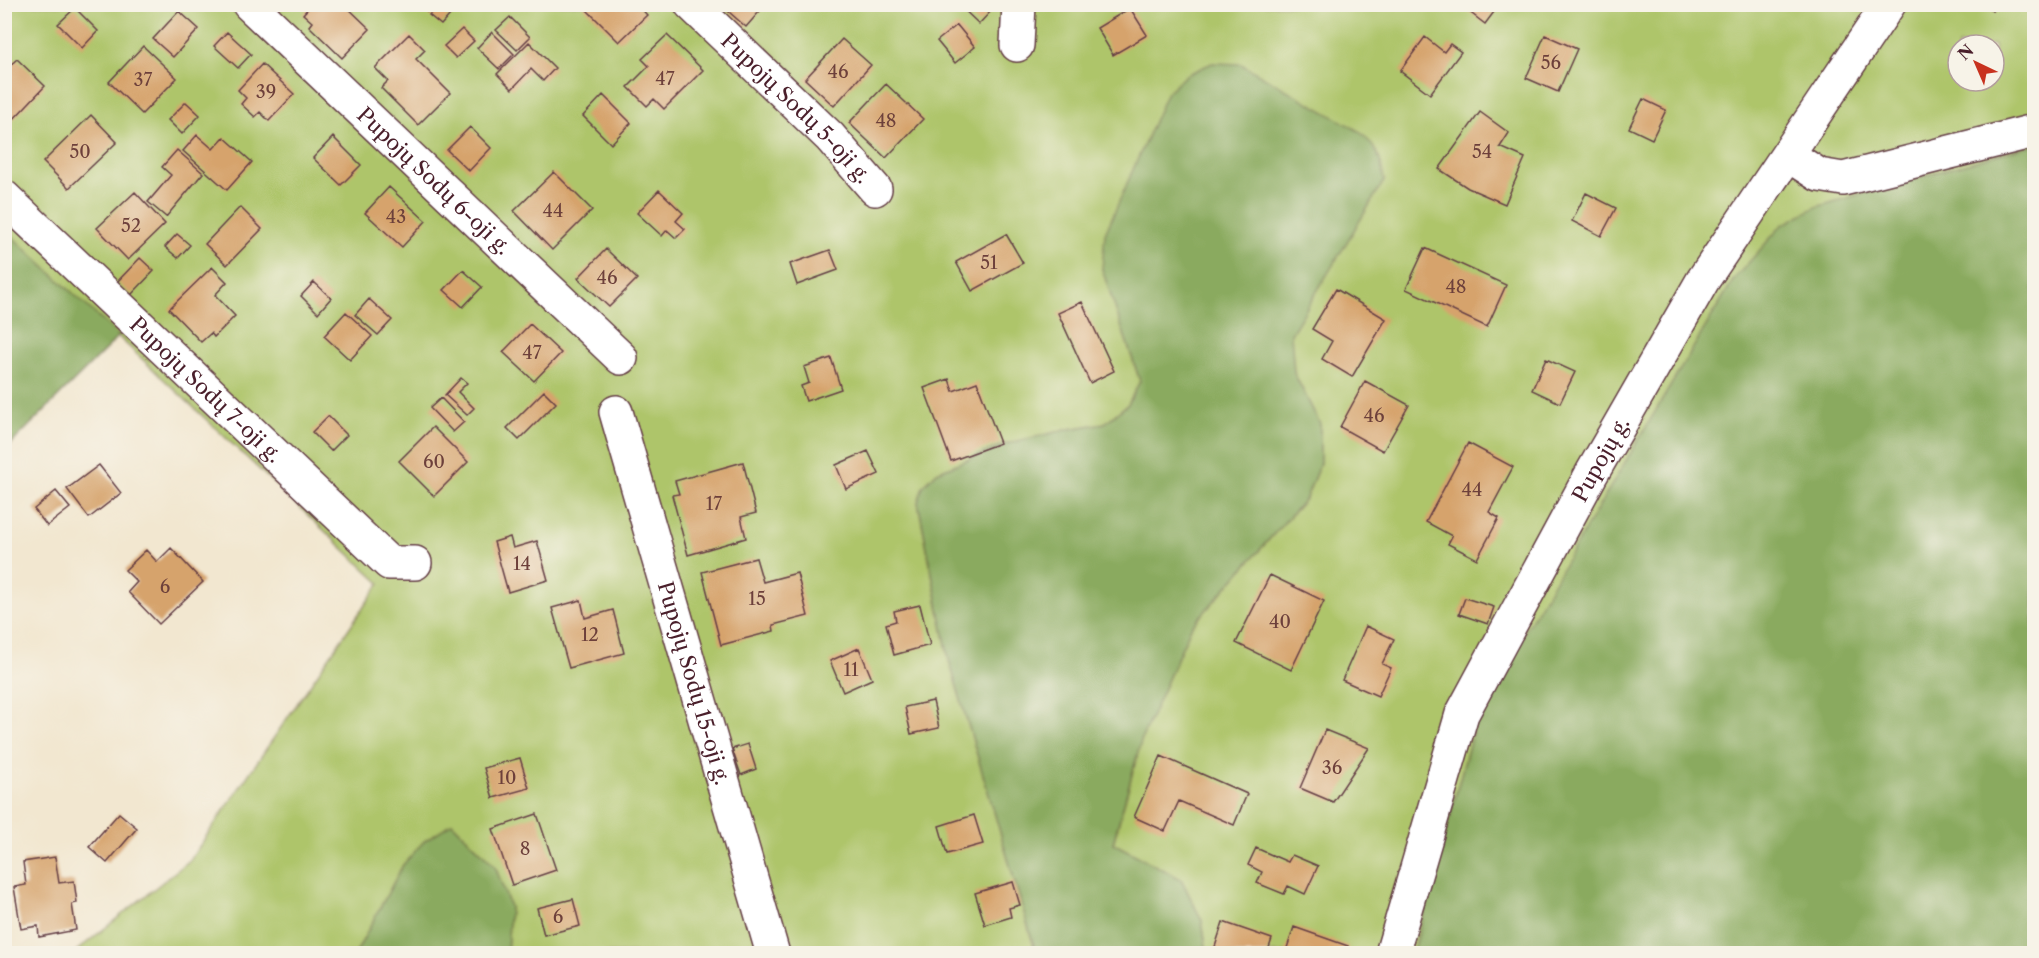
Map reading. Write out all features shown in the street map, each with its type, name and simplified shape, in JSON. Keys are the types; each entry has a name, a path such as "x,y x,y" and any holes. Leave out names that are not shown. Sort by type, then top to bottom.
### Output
{"street":[{"name":"Pupojų Sodų 6-oji g.","path":"249,4 621,358"},
{"name":"Pupojų Sodų 5-oji g.","path":"691,4 830,137 875,189"},
{"path":"1017,45 1019,4"},
{"name":"Pupojų g.","path":"1392,954 1462,714 1592,473 1703,280 1889,4"},
{"path":"1788,155 1819,175 1843,179 2034,131"},
{"name":"Pupojų Sodų 7-oji g.","path":"4,197 389,562 415,563"},
{"name":"Pupojų Sodų 15-oji g.","path":"616,412 773,954"}],"green space":[{"path":"4,5 2034,5 2034,144 1479,708 1413,953 1207,953 1202,921 1181,879 1113,844 1142,738 1191,627 1306,498 1320,463 1320,424 1294,373 1290,334 1384,180 1102,269 1140,381 1128,404 1105,423 1006,444 937,472 918,502 949,660 1036,953 507,953 510,907 495,866 452,823 403,865 356,953 74,953 190,860 380,583 5,230"},
{"path":"1212,63 1241,64 1359,131 1377,153 1384,181 1291,334 1294,373 1320,424 1320,463 1306,498 1191,627 1142,738 1113,843 1181,879 1202,921 1207,953 1036,953 949,660 918,502 923,486 937,472 1006,444 1105,423 1128,404 1140,381 1102,269 1105,234 1167,92 1186,75"},
{"path":"2034,144 2034,953 1413,954 1479,708 1734,279 1782,225 1816,207"},
{"path":"5,230 119,336 4,450"},
{"path":"452,823 495,866 510,907 507,953 356,953 403,865 424,841"}],"building":[{"path":"312,4 344,4 370,29 342,58 309,26 312,22 303,14"},
{"path":"420,4 434,4 427,12"},
{"path":"439,4 460,4 441,25 429,15"},
{"path":"469,4 483,4 476,11"},
{"path":"587,4 637,4 647,15 619,42 584,7"},
{"path":"720,4 766,4 746,27"},
{"path":"958,4 985,4 991,11 979,24"},
{"path":"1459,4 1500,4 1485,24"},
{"path":"1985,4 1997,4 1992,11"},
{"path":"75,8 98,31 82,48 58,24"},
{"path":"1130,8 1147,35 1113,55 1097,28"},
{"path":"179,11 199,29 173,57 153,39"},
{"path":"510,17 530,37 517,50 496,30"},
{"path":"957,25 975,47 955,63 937,41"},
{"path":"462,29 474,41 456,58 444,46"},
{"path":"227,32 251,54 238,68 214,46"},
{"path":"492,32 514,54 499,69 477,48"},
{"path":"409,34 425,50 416,59 450,93 418,125 381,88 388,81 375,68"},
{"path":"667,35 703,70 664,109 654,99 647,106 628,87 649,66 642,59"},
{"path":"1545,35 1577,49 1558,92 1526,78"},
{"path":"1425,37 1444,52 1450,44 1461,52 1430,94 1400,71"},
{"path":"842,39 871,65 834,106 805,79"},
{"path":"529,42 555,68 543,81 531,69 512,89 497,74"},
{"path":"143,46 177,78 142,114 109,82"},
{"path":"17,59 45,86 9,124 4,120 4,71"},
{"path":"262,64 294,94 269,121 260,112 255,117 241,104 246,98 238,90"},
{"path":"886,84 923,119 886,158 849,123"},
{"path":"603,95 631,123 611,144 583,116"},
{"path":"1643,99 1666,110 1652,139 1629,128"},
{"path":"186,102 200,115 182,134 168,120"},
{"path":"1480,112 1509,133 1500,147 1525,158 1505,204 1468,188 1439,169"},
{"path":"91,115 117,142 69,188 43,162"},
{"path":"470,127 491,148 469,171 447,150"},
{"path":"197,135 213,149 224,137 252,162 227,190 183,151"},
{"path":"333,137 361,165 341,185 313,158"},
{"path":"177,150 203,173 166,217 148,202 171,175 162,167"},
{"path":"554,172 592,210 552,250 514,211"},
{"path":"389,187 426,221 402,247 365,213"},
{"path":"659,190 683,213 676,221 685,229 676,238 667,230 662,236 637,213"},
{"path":"135,192 165,224 128,260 97,228"},
{"path":"1586,193 1616,208 1601,236 1572,221"},
{"path":"240,207 262,229 227,265 205,244"},
{"path":"177,234 190,245 178,258 165,247"},
{"path":"1006,234 1023,263 972,291 956,262"},
{"path":"1425,248 1506,285 1487,327 1406,289"},
{"path":"606,249 637,279 609,307 578,278"},
{"path":"830,250 838,270 797,285 790,264"},
{"path":"140,258 154,271 131,295 117,282"},
{"path":"212,267 227,282 215,295 235,316 214,337 211,333 201,342 169,309"},
{"path":"463,270 482,287 463,307 444,290"},
{"path":"314,282 331,298 318,313 301,296"},
{"path":"1336,289 1386,319 1352,377 1322,359 1332,341 1312,329"},
{"path":"369,299 392,320 378,335 355,315"},
{"path":"1082,302 1114,371 1090,383 1058,313"},
{"path":"346,312 372,336 350,360 324,336"},
{"path":"530,324 561,353 534,381 503,352"},
{"path":"831,358 841,389 806,401 801,386 809,383 804,367"},
{"path":"1546,359 1575,372 1560,403 1532,390"},
{"path":"461,378 467,383 458,392 474,408 467,415 445,395"},
{"path":"949,379 953,391 977,382 1000,443 951,461 924,388"},
{"path":"1365,381 1409,405 1383,451 1340,427"},
{"path":"544,391 556,403 519,440 507,428"},
{"path":"441,398 464,422 453,432 430,408"},
{"path":"328,416 347,435 331,451 312,432"},
{"path":"433,427 468,462 434,496 399,461"},
{"path":"1468,443 1513,467 1489,512 1499,518 1477,559 1448,544 1452,536 1426,522"},
{"path":"868,451 879,474 846,489 836,465"},
{"path":"743,462 756,513 741,517 746,538 688,555 672,495 679,494 675,481"},
{"path":"99,465 121,493 89,518 67,489"},
{"path":"56,491 70,508 47,526 34,509"},
{"path":"510,537 513,548 537,541 548,580 508,592 494,542"},
{"path":"171,548 203,582 159,624 128,592 137,582 125,570 146,550 157,562"},
{"path":"756,558 763,582 797,573 808,616 773,625 774,631 721,645 702,572"},
{"path":"1270,575 1324,601 1291,670 1236,643"},
{"path":"1465,598 1494,607 1488,624 1459,614"},
{"path":"581,600 585,618 613,610 624,653 569,668 552,608"},
{"path":"920,605 930,645 894,655 886,624 896,621 894,611"},
{"path":"1366,626 1394,639 1382,664 1391,668 1378,696 1342,680"},
{"path":"859,648 872,679 843,692 830,661"},
{"path":"933,701 939,728 911,734 905,707"},
{"path":"1325,730 1369,748 1333,802 1300,788"},
{"path":"748,744 756,769 741,775 732,749"},
{"path":"1161,756 1247,794 1234,825 1179,801 1165,831 1134,817"},
{"path":"520,758 529,788 493,798 484,768"},
{"path":"119,813 137,828 107,863 89,847"},
{"path":"537,814 556,870 512,885 493,829"},
{"path":"974,815 983,844 947,854 939,826"},
{"path":"1256,848 1288,862 1292,855 1318,866 1305,894 1288,886 1284,894 1257,883 1262,872 1248,865"},
{"path":"55,857 59,883 74,881 77,903 72,904 76,930 39,937 38,926 21,929 14,887 26,885 23,862"},
{"path":"1013,882 1020,905 1009,908 1011,917 985,925 975,893"},
{"path":"573,899 580,926 544,935 537,908"},
{"path":"1223,922 1272,939 1267,954 1213,953"},
{"path":"1294,927 1348,946 1346,954 1285,954"}]}
